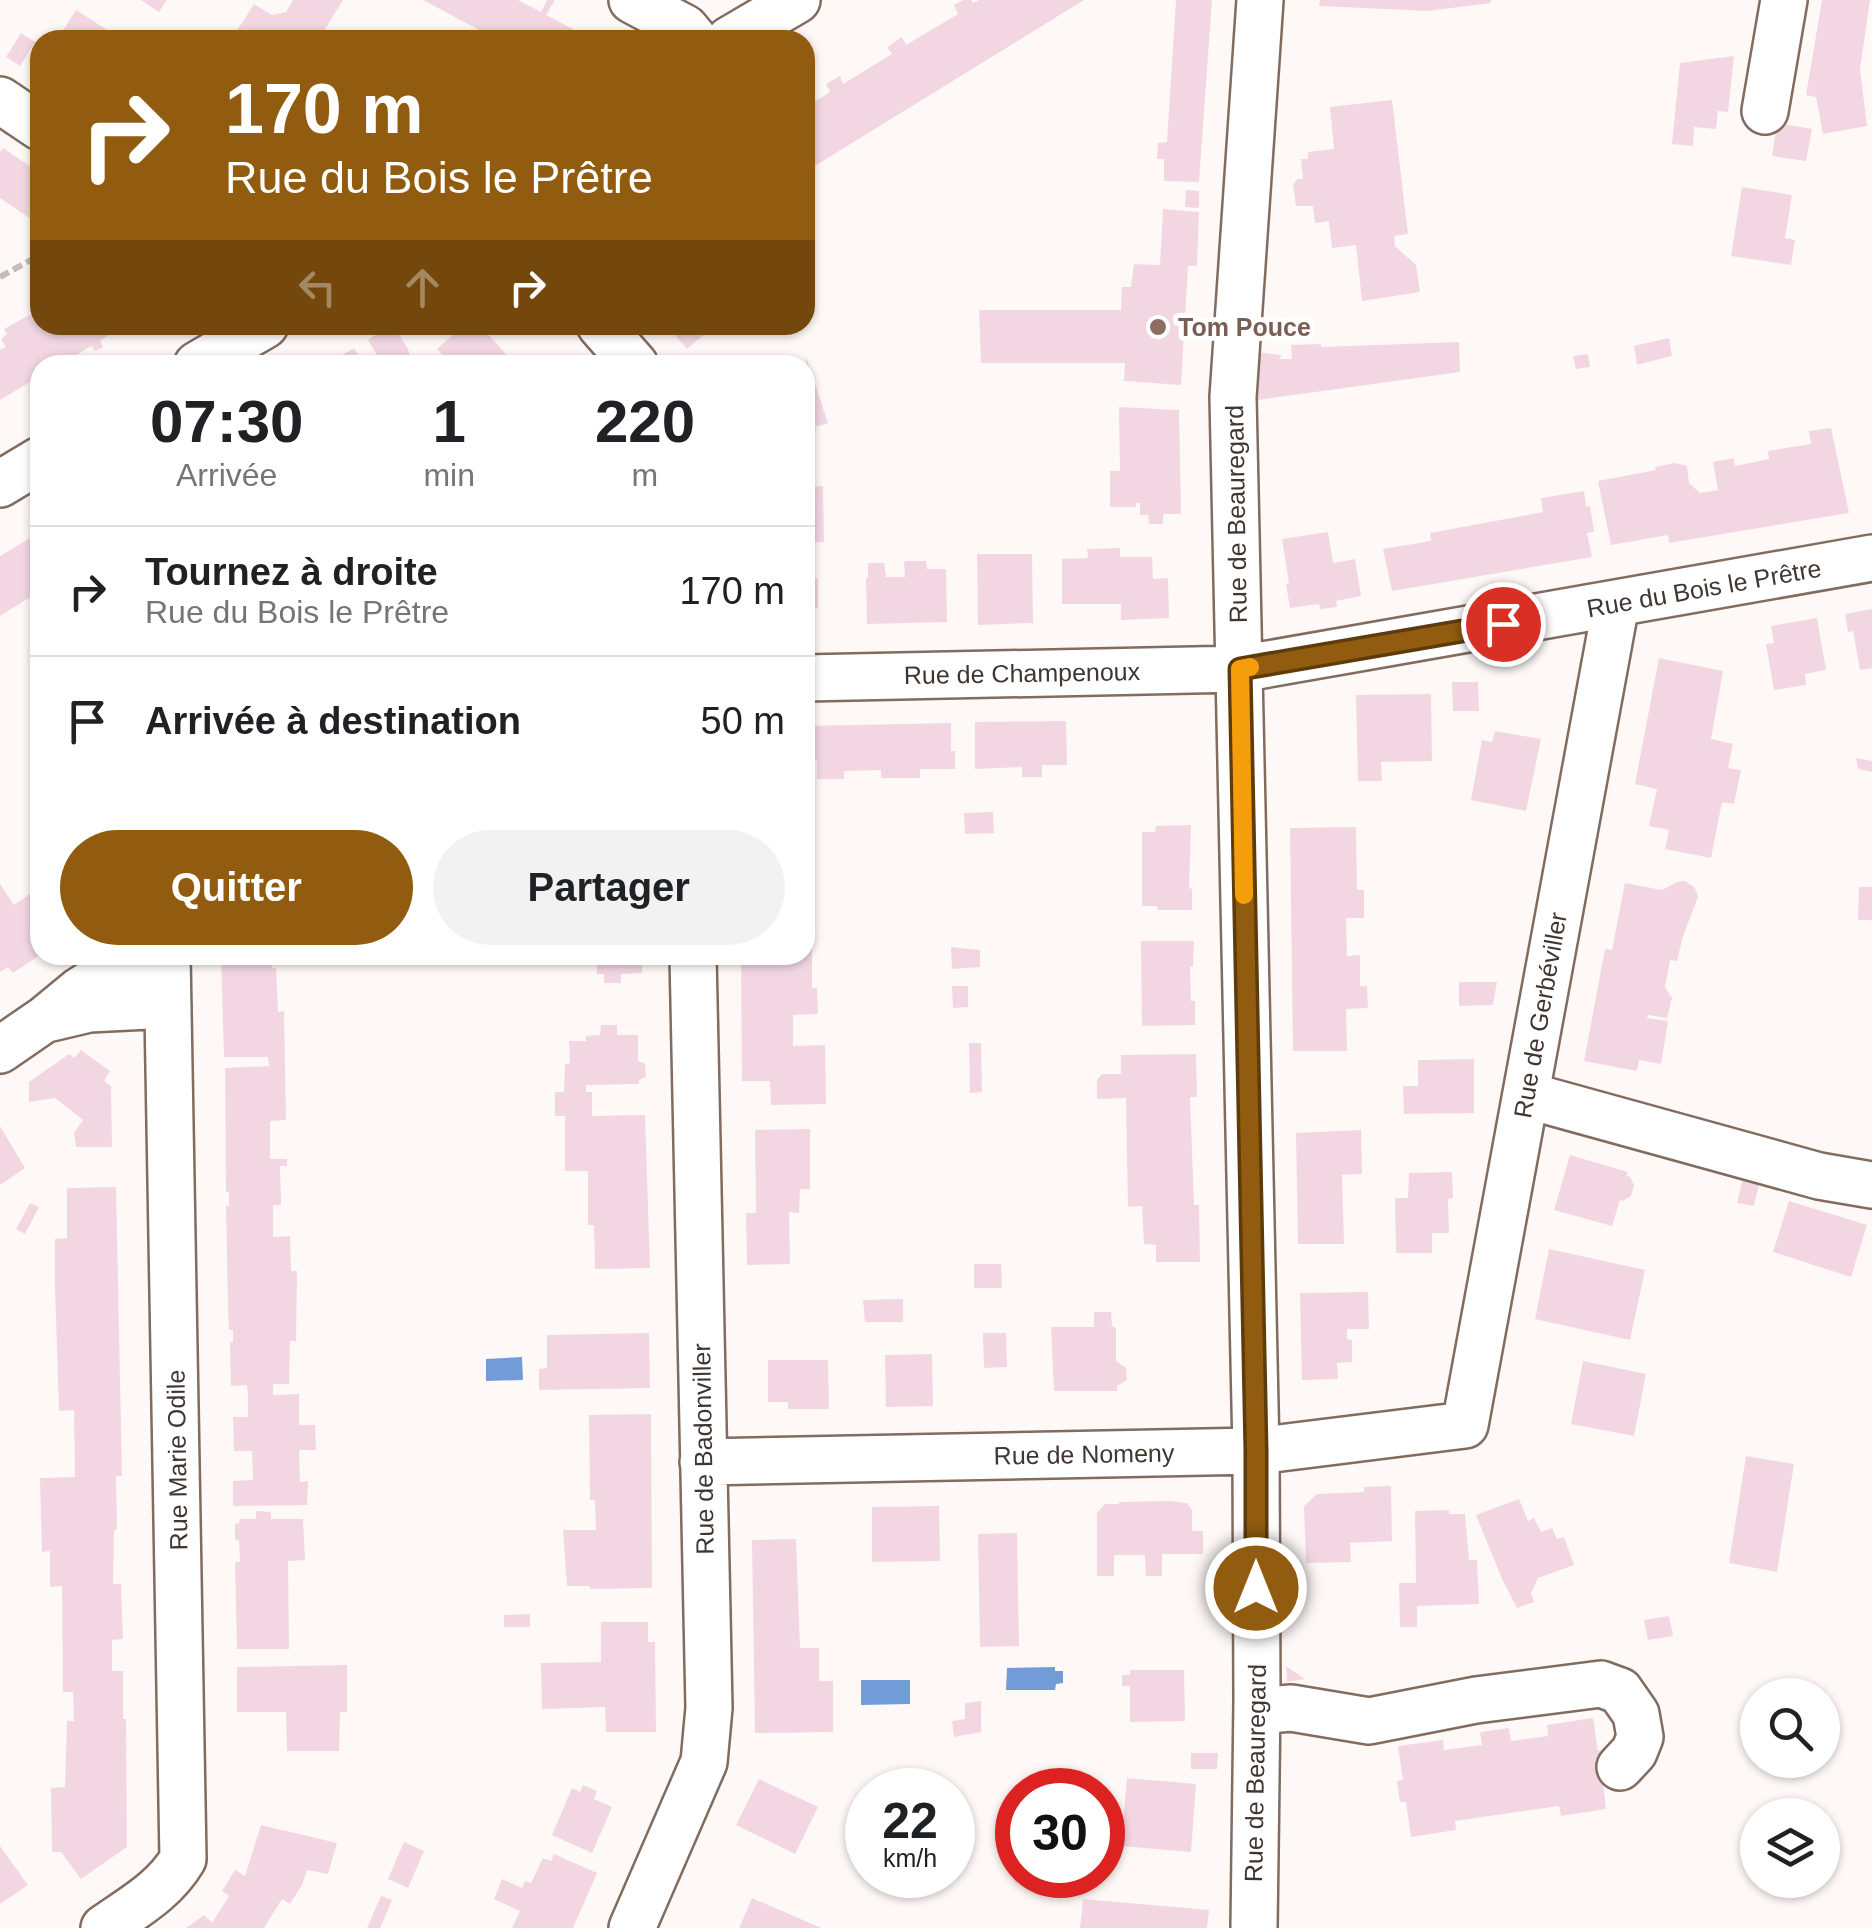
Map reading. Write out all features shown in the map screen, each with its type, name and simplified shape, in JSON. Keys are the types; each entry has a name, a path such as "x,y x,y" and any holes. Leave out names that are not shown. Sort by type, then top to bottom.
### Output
{"street":[{"path":"632,0 687,30"},
{"path":"747,30 798,0"},
{"name":"Rue de Beauregard","path":"1254,1928 1256,1451 1233,397 1260,0"},
{"path":"1765,111 1784,0"},
{"path":"0,100 30,121"},
{"path":"214,355 248,335"},
{"path":"609,335 626,355"},
{"path":"0,484 30,466"},
{"name":"Rue du Bois le Prêtre","path":"1240,669 1872,558"},
{"name":"Rue de Gerbéviller","path":"1464,1426 1616,604"},
{"name":"Rue de Champenoux","path":"815,678 1240,669"},
{"path":"0,1050 79,991 123,965"},
{"name":"Rue Marie Odile","path":"104,1928 160,1889 184,1859 167,965"},
{"name":"Rue de Badonviller","path":"632,1928 704,1762 708,1742 693,965"},
{"path":"45,1019 88,1009 168,1005"},
{"path":"1526,1095 1819,1176 1872,1186"},
{"name":"Rue de Nomeny","path":"703,1462 1256,1451 1464,1426"},
{"path":"1256,1711 1292,1708 1369,1720 1476,1700 1601,1684 1620,1691 1636,1714 1640,1737 1634,1752 1620,1768"}],"path":[{"path":"0,277 30,260"}],"water":[{"path":"522,1357 523,1380 486,1381 486,1359"},
{"path":"1055,1667 1055,1671 1063,1671 1063,1683 1056,1684 1055,1690 1006,1690 1007,1668"},
{"path":"861,1680 910,1680 910,1704 861,1705"}],"building":[{"path":"141,0 167,0 159,12"},
{"path":"293,0 343,0 324,30 237,30 254,4 272,15 286,12"},
{"path":"423,0 518,0 541,12 547,0 555,0 546,15 575,30 479,30"},
{"path":"963,0 1084,0 815,166 815,102 830,92 826,84 840,76 843,84 892,54 887,47 902,37 906,45 958,14 954,5"},
{"path":"1176,0 1212,0 1199,182 1164,181 1164,159 1157,159 1158,143 1167,142"},
{"path":"1320,0 1491,3 1428,11 1319,6"},
{"path":"1822,0 1870,0 1860,69 1867,126 1823,134 1816,97 1806,95"},
{"path":"76,10 107,30 63,30"},
{"path":"21,33 30,39 30,50 20,66 6,57"},
{"path":"1734,56 1728,112 1718,111 1716,129 1694,127 1693,146 1672,144 1680,63"},
{"path":"1392,100 1408,234 1394,236 1395,246 1416,265 1420,292 1362,301 1356,245 1332,248 1329,221 1315,223 1313,206 1296,206 1293,185 1297,179 1303,179 1301,159 1308,159 1308,152 1334,149 1330,107"},
{"path":"1777,123 1812,129 1806,161 1772,156"},
{"path":"3,148 30,166 30,218 0,198"},
{"path":"1742,187 1792,195 1785,238 1795,240 1791,265 1731,256"},
{"path":"1186,190 1199,191 1199,208 1185,207"},
{"path":"1163,209 1199,212 1197,266 1188,266 1181,385 1124,381 1125,363 981,363 979,310 1121,310 1122,287 1131,287 1134,264 1160,265"},
{"path":"30,315 30,335 110,335 100,340 103,347 95,351 91,346 77,355 30,355 30,382 0,400 0,350 6,347 1,339 7,334 4,329"},
{"path":"375,335 399,335 410,355 377,355 368,340"},
{"path":"453,335 489,335 507,355 443,355 437,349"},
{"path":"675,335 704,335 687,349"},
{"path":"1669,338 1672,356 1637,365 1634,346"},
{"path":"1459,342 1460,372 1251,401 1256,352 1292,359 1291,345"},
{"path":"1588,354 1590,367 1576,369 1573,356"},
{"path":"815,384 828,423 815,427"},
{"path":"1119,407 1179,410 1181,514 1163,514 1163,524 1149,524 1148,515 1140,515 1140,503 1136,507 1110,507 1110,471 1120,471"},
{"path":"1831,428 1849,513 1669,543 1668,535 1611,545 1598,481 1675,463 1687,466 1689,483 1700,493 1718,490 1713,462 1734,458 1735,466 1769,459 1768,451 1811,444 1809,431"},
{"path":"815,486 823,486 824,542 815,542"},
{"path":"1584,491 1594,532 1587,533 1592,557 1392,591 1383,549 1431,541 1430,533 1543,512 1541,498"},
{"path":"1328,532 1333,563 1355,559 1361,596 1336,601 1337,607 1320,609 1319,604 1290,608 1282,539"},
{"path":"30,538 30,597 0,616 0,556"},
{"path":"1120,548 1120,557 1152,557 1153,579 1168,578 1169,618 1121,620 1121,604 1062,604 1062,559 1088,558 1087,549"},
{"path":"977,554 1032,554 1033,623 978,625"},
{"path":"904,561 926,561 927,569 946,569 947,622 867,624 868,563 884,563 886,577 905,577"},
{"path":"815,578 818,578 815,608"},
{"path":"1872,609 1872,668 1860,670 1853,631 1848,632 1845,614"},
{"path":"1817,618 1826,670 1805,674 1806,685 1774,690 1766,644 1774,643 1771,626"},
{"path":"1659,658 1723,671 1711,739 1733,744 1728,768 1741,770 1734,804 1722,802 1711,858 1665,849 1669,830 1649,826 1657,789 1635,784"},
{"path":"1452,682 1478,682 1479,711 1453,711"},
{"path":"1431,694 1432,761 1381,762 1382,781 1358,781 1356,695"},
{"path":"1066,721 1067,765 1042,765 1042,777 1022,777 1022,767 975,769 975,722"},
{"path":"951,723 955,769 920,769 920,778 881,778 881,770 844,771 844,779 817,779 815,726"},
{"path":"1495,731 1541,739 1526,811 1471,800 1482,740 1492,742"},
{"path":"1856,758 1872,761 1872,772 1858,769"},
{"path":"993,812 994,833 965,834 964,813"},
{"path":"1191,825 1192,910 1142,906 1142,832 1155,832 1156,826"},
{"path":"1356,827 1357,890 1364,890 1364,918 1346,918 1347,956 1360,955 1360,986 1367,986 1368,1008 1346,1009 1347,1051 1293,1051 1290,828"},
{"path":"1685,881 1695,888 1698,897 1677,961 1670,960 1665,987 1672,998 1667,1018 1647,1018 1668,1021 1661,1064 1639,1060 1637,1071 1584,1061 1605,949 1612,950 1625,883 1662,890"},
{"path":"0,884 14,905 30,894 30,962 13,973 8,967 0,972"},
{"path":"1859,887 1872,887 1872,920 1858,920"},
{"path":"1141,941 1194,941 1190,967 1195,1025 1142,1026"},
{"path":"951,947 980,950 980,967 952,969"},
{"path":"221,965 272,965 276,968 278,1012 284,1011 286,1120 270,1121 270,1159 287,1159 287,1166 280,1166 281,1205 273,1205 273,1237 290,1236 291,1271 297,1271 296,1341 290,1341 289,1384 273,1384 273,1395 299,1394 299,1425 315,1425 316,1450 299,1450 300,1482 308,1481 307,1505 233,1506 233,1481 253,1480 252,1451 234,1451 233,1417 248,1417 248,1395 247,1385 231,1386 233,1330 229,1330 228,1307 225,1068 269,1066 268,1057 224,1057"},
{"path":"597,965 642,965 642,973 621,974 621,983 604,983 604,974 597,974"},
{"path":"741,965 812,965 818,1014 793,1015 793,1046 825,1045 826,1104 771,1105 770,1081 742,1081"},
{"path":"1459,982 1497,982 1493,1005 1459,1006"},
{"path":"952,986 968,986 968,1007 953,1008"},
{"path":"601,1025 617,1025 617,1035 638,1035 638,1061 645,1064 646,1077 639,1084 586,1085 586,1092 592,1092 592,1116 645,1115 650,1268 595,1269 594,1225 588,1225 588,1171 565,1171 565,1116 555,1116 555,1092 564,1092 565,1064 570,1063 569,1041 586,1041 586,1036 600,1035"},
{"path":"969,1043 981,1043 982,1092 970,1093"},
{"path":"81,1050 110,1071 104,1081 111,1086 112,1147 76,1147 74,1133 83,1120 55,1098 29,1102 29,1082 69,1054 74,1058"},
{"path":"1196,1054 1197,1097 1190,1097 1200,1262 1156,1262 1156,1245 1144,1244 1142,1206 1128,1207 1126,1098 1097,1099 1097,1080 1102,1074 1121,1074 1121,1055"},
{"path":"1474,1059 1474,1113 1404,1114 1403,1086 1418,1086 1418,1060"},
{"path":"0,1126 25,1168 0,1185"},
{"path":"810,1129 810,1189 800,1189 799,1213 789,1212 790,1264 747,1265 746,1213 756,1213 755,1130"},
{"path":"1361,1130 1362,1174 1342,1175 1344,1244 1298,1244 1296,1133"},
{"path":"1570,1155 1628,1172 1626,1176 1634,1185 1631,1196 1620,1200 1612,1226 1554,1210"},
{"path":"1764,1164 1754,1206 1737,1203 1744,1173"},
{"path":"1452,1172 1449,1233 1432,1233 1432,1253 1396,1253 1395,1198 1408,1198 1409,1173"},
{"path":"116,1187 122,1476 116,1476 113,1584 121,1584 123,1639 112,1640 112,1671 123,1671 127,1847 81,1879 61,1852 52,1852 51,1788 65,1787 67,1721 74,1721 73,1692 63,1692 62,1586 50,1587 50,1551 42,1552 40,1478 75,1477 74,1410 59,1411 55,1287 55,1239 67,1238 67,1188"},
{"path":"1789,1201 1867,1225 1851,1277 1773,1252"},
{"path":"30,1203 39,1207 25,1234 16,1229"},
{"path":"1549,1249 1645,1270 1630,1340 1535,1319"},
{"path":"974,1264 1001,1264 1002,1288 974,1288"},
{"path":"1368,1292 1369,1329 1347,1329 1347,1339 1352,1340 1352,1362 1337,1363 1338,1379 1302,1380 1300,1293"},
{"path":"903,1299 903,1322 865,1322 863,1300"},
{"path":"1094,1312 1111,1312 1112,1326 1116,1328 1116,1361 1126,1368 1127,1380 1117,1386 1117,1391 1054,1391 1051,1327 1094,1327"},
{"path":"649,1333 650,1388 539,1390 539,1369 547,1368 547,1335"},
{"path":"983,1333 1006,1333 1007,1367 984,1368"},
{"path":"932,1354 933,1406 886,1407 885,1355"},
{"path":"768,1360 828,1360 829,1409 788,1409 788,1402 768,1402"},
{"path":"1583,1361 1646,1374 1634,1436 1571,1424"},
{"path":"651,1414 652,1588 567,1586 563,1530 596,1530 595,1500 590,1500 589,1415"},
{"path":"1746,1456 1794,1464 1777,1572 1729,1563"},
{"path":"1391,1486 1392,1541 1350,1543 1351,1562 1306,1563 1304,1506 1317,1494 1364,1492 1364,1487"},
{"path":"1519,1499 1528,1521 1534,1518 1541,1532 1552,1528 1557,1539 1564,1537 1574,1565 1538,1578 1531,1593 1534,1602 1517,1608 1476,1515"},
{"path":"1187,1503 1192,1510 1192,1531 1203,1531 1203,1554 1162,1554 1162,1576 1146,1576 1145,1555 1114,1555 1114,1576 1097,1576 1097,1513 1105,1504"},
{"path":"939,1506 940,1561 872,1562 872,1507"},
{"path":"1449,1510 1449,1514 1465,1514 1469,1560 1477,1560 1479,1604 1417,1606 1417,1627 1400,1627 1399,1583 1416,1583 1415,1511"},
{"path":"256,1511 271,1512 271,1519 303,1519 305,1560 288,1561 289,1649 237,1649 235,1562 240,1562 235,1524 240,1519 256,1519"},
{"path":"1017,1533 1019,1646 980,1647 978,1534"},
{"path":"796,1539 800,1648 819,1648 819,1681 833,1681 833,1732 755,1733 752,1540"},
{"path":"530,1614 530,1627 504,1627 504,1615"},
{"path":"1669,1616 1673,1636 1648,1640 1644,1620"},
{"path":"601,1622 648,1622 648,1642 655,1642 656,1732 606,1732 605,1707 542,1709 541,1663 601,1662"},
{"path":"347,1665 347,1712 340,1712 339,1751 287,1751 286,1712 237,1712 237,1667"},
{"path":"1286,1666 1305,1679 1287,1682"},
{"path":"1130,1670 1184,1670 1185,1721 1130,1722 1130,1686 1122,1686 1122,1675 1130,1675"},
{"path":"981,1701 981,1732 954,1737 952,1721 965,1719 965,1703"},
{"path":"1593,1718 1598,1751 1604,1750 1608,1772 1602,1773 1606,1809 1561,1816 1559,1806 1455,1821 1456,1830 1411,1837 1406,1802 1400,1802 1397,1781 1403,1780 1398,1746 1443,1740 1444,1750 1482,1745 1480,1732 1509,1728 1511,1741 1548,1736 1547,1725"},
{"path":"1191,1753 1218,1753 1217,1769 1191,1769"},
{"path":"1127,1778 1196,1784 1191,1852 1125,1846"},
{"path":"759,1779 818,1807 795,1854 736,1825"},
{"path":"583,1785 597,1791 594,1799 612,1807 592,1853 552,1835 572,1788 580,1792"},
{"path":"261,1825 337,1843 328,1874 307,1870 290,1904 282,1899 264,1928 186,1928 204,1915 212,1923 229,1896 222,1891 235,1870 245,1876"},
{"path":"404,1842 424,1851 408,1888 388,1879"},
{"path":"0,1846 28,1885 0,1904"},
{"path":"554,1854 597,1873 573,1928 512,1928 520,1911 494,1899 502,1879 522,1888 525,1881 531,1883 543,1858 551,1861"},
{"path":"381,1896 392,1900 380,1928 367,1928"},
{"path":"752,1898 821,1928 739,1928"},
{"path":"1083,1899 1209,1910 1207,1928 1080,1928"}],"slow traffic":[{"path":"1244,895 1240,669 1250,667"}],"place":[{"name":"Tom Pouce","path":"1158,327"}],"route":[{"path":"1256,1588 1240,669 1503,624"}]}
